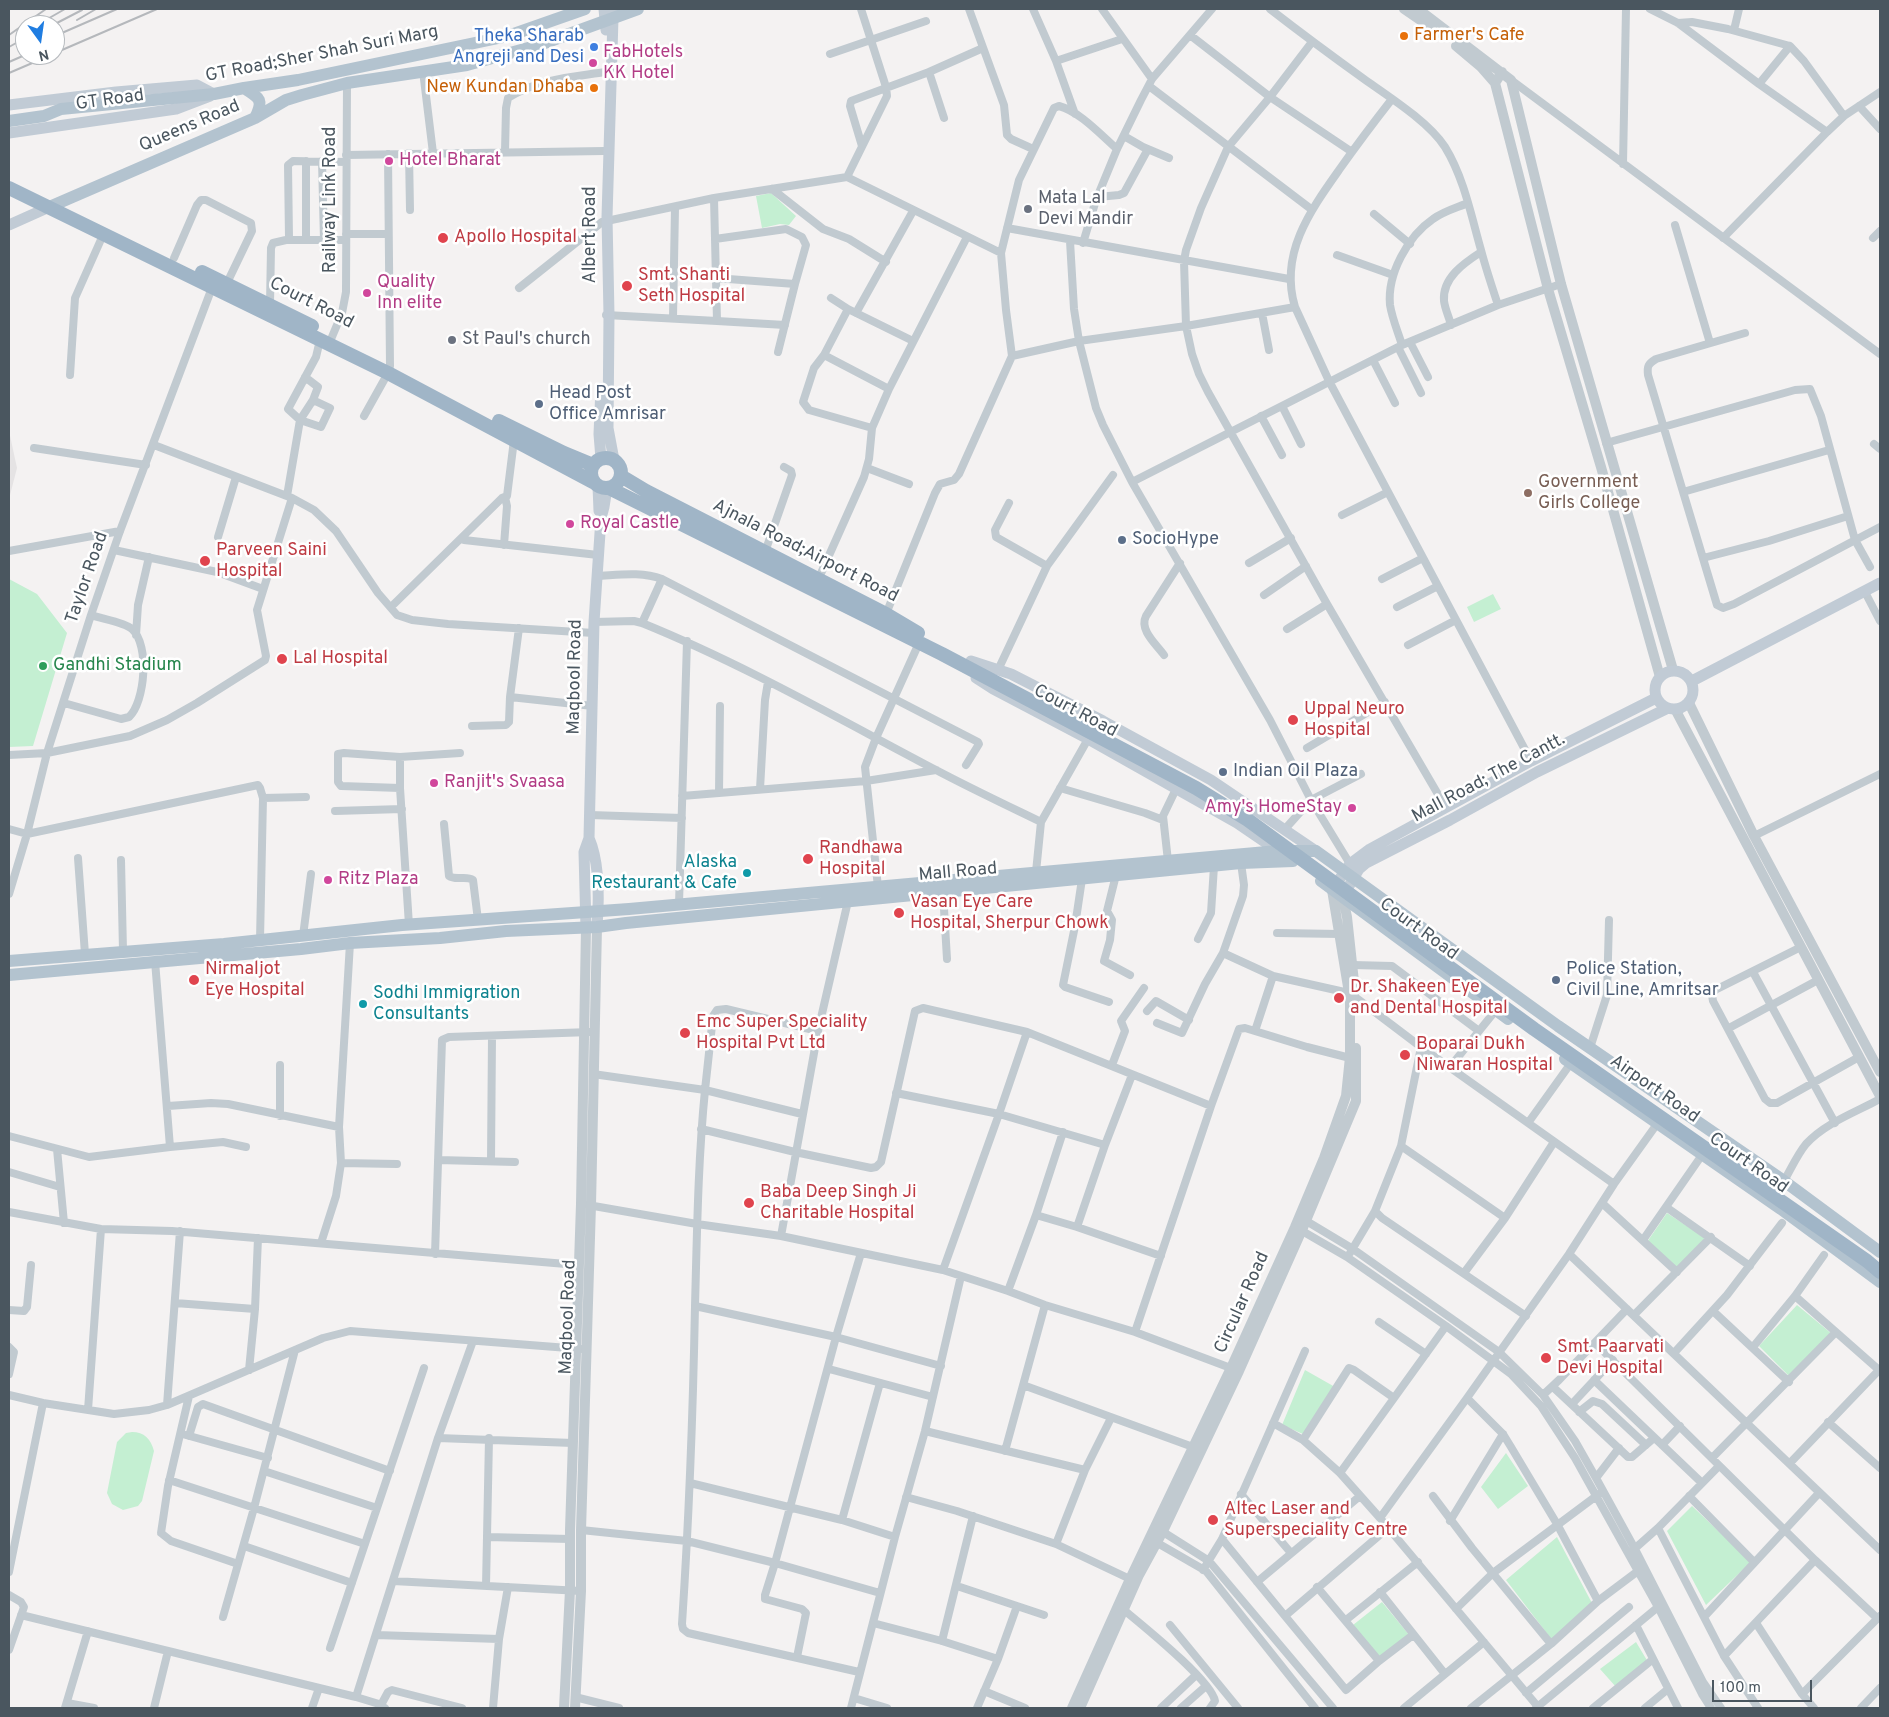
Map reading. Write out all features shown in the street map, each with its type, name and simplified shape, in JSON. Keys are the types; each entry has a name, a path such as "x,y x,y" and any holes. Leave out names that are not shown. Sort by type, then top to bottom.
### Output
{"highway":[{"name":"Court Road","path":"9,182 103,235 270,304 327,340"},
{"path":"9,188 52,205"},
{"name":"Court Road","path":"52,205 174,258 327,340 564,453 603,461"},
{"name":"Court Road","path":"389,370 514,440 602,486"},
{"path":"602,486 615,486 621,476 621,470 603,461 591,476 602,486 919,643 993,674 1200,782 1253,814 1458,970"},
{"name":"Ajnala Road;Airport Road","path":"621,476 646,491 886,614 993,674"},
{"name":"Airport Road","path":"1458,970 1537,1022 1880,1260"},
{"name":"Airport Road","path":"1458,970 1613,1085 1859,1255 1880,1272"}],"main road":[{"name":"GT Road;Sher Shah Suri Marg","path":"61,109 214,94 298,80 508,36 585,9"},
{"name":"GT Road;Sher Shah Suri Marg","path":"347,82 467,65 539,45 609,14 638,9"},
{"name":"Albert Road","path":"603,461 598,434 606,315 604,151 605,72 609,14"},
{"name":"Albert Road","path":"604,221 609,14"},
{"path":"298,80 302,95"},
{"name":"Queens Road","path":"52,205 255,118 286,100 347,82"},
{"path":"9,105 116,92 197,85 214,94"},
{"path":"244,88 256,95 260,102 260,108 255,118"},
{"name":"GT Road","path":"9,133 176,109 214,94"},
{"path":"9,112 50,106 61,109"},
{"path":"9,121 44,116 61,109"},
{"path":"9,225 52,205"},
{"name":"Maqbool Road","path":"592,928 595,851 589,838 596,576 600,518 604,507 602,486"},
{"path":"1692,681 1880,584"},
{"name":"Court Road","path":"942,654 992,689 1088,739 1237,823 1293,861 1496,1010 1781,1209 1880,1282"},
{"path":"1674,670 1688,675 1694,689 1689,703 1683,708 1671,709 1661,704 1656,698 1655,691 1656,683 1660,676 1674,670"},
{"name":"Court Road","path":"993,674 1011,674 1103,721 1211,780 1316,852 1350,871 1590,1048 1784,1182 1880,1252"},
{"name":"Mall Road; The Cantt.","path":"1337,894 1350,871 1370,849 1531,761 1656,698"},
{"name":"Mall Road; The Cantt.","path":"1350,871 1359,869 1372,860 1537,772 1671,709"},
{"name":"Mall Road","path":"9,961 260,940 409,925 592,912 1278,851 1316,852"},
{"name":"Mall Road","path":"9,975 301,950 350,943 440,938 506,931 592,928 626,923 1116,875 1293,861"}],"street":[{"path":"847,177 886,100 886,87 861,9"},
{"path":"969,9 1004,105 1007,135 1011,139 1033,148"},
{"path":"1033,9 1056,61 1075,114"},
{"path":"1083,243 1098,196 1117,149 1151,83 1212,9"},
{"path":"1270,9 1312,42 1392,99 1438,137 1451,158 1468,203 1498,304"},
{"path":"1404,9 1454,44 1481,67 1495,83 1501,100 1548,289 1660,676"},
{"path":"1418,9 1623,164 1880,354"},
{"path":"1623,164 1626,9"},
{"path":"1650,9 1678,23 1827,132"},
{"path":"1734,30 1739,9"},
{"path":"1105,10 1151,83 1228,147 1311,210"},
{"path":"830,54 926,21"},
{"path":"1678,23 1703,23 1790,46 1804,60 1844,116"},
{"path":"1190,35 1270,97 1352,152"},
{"path":"1056,61 1122,39"},
{"path":"1312,42 1270,97 1228,147 1201,208 1184,261 1186,326 1192,354 1199,374 1327,604 1446,808"},
{"path":"1760,84 1790,46"},
{"path":"862,146 850,104 854,99 929,72 983,48"},
{"path":"423,71 433,152"},
{"path":"505,151 508,98 531,86 560,78 605,72"},
{"path":"929,72 944,118"},
{"path":"1495,83 1502,72"},
{"path":"1511,80 1561,284 1674,670"},
{"name":"Railway Link Road","path":"300,420 288,409 327,340 345,303 347,82"},
{"path":"1723,238 1844,116 1880,92"},
{"path":"1501,100 1516,97"},
{"path":"1392,99 1311,210 1298,240 1289,279 1295,307 1329,381 1531,761"},
{"path":"886,614 935,493 940,484 954,480 958,474 1012,356 1001,253 1019,180 1033,148 1054,108 1059,106 1066,107 1117,149"},
{"path":"1859,106 1880,129"},
{"path":"1124,136 1169,158"},
{"path":"1098,196 1124,193 1148,149"},
{"path":"286,240 289,236 288,165 294,161 322,162 388,154 433,152 604,151"},
{"path":"409,153 410,210"},
{"path":"364,416 389,370 388,154"},
{"path":"306,161 306,240"},
{"path":"322,162 324,240"},
{"path":"519,288 604,221 674,208 714,198 847,177 1001,253"},
{"path":"772,189 826,231 857,244 886,262"},
{"path":"714,198 717,321"},
{"name":"Taylor Road","path":"9,894 11,877 27,834 47,753 120,531 219,283 252,231 251,222 206,200 201,200 197,205 174,258"},
{"path":"1421,393 1400,346 1390,304 1391,283 1410,244 1425,225 1434,218 1468,203"},
{"path":"673,318 674,208"},
{"path":"856,313 913,211"},
{"path":"1374,214 1410,244"},
{"path":"1676,226 1710,343"},
{"path":"1007,228 1070,241 1289,279"},
{"path":"715,239 780,229 790,230 804,239 806,245 778,352"},
{"path":"1873,238 1880,231"},
{"path":"270,304 271,248 276,242 388,234"},
{"path":"70,375 75,298 103,235"},
{"path":"818,580 867,468 872,428 912,341 967,237"},
{"path":"1070,241 1074,309 1079,341 1096,408 1113,447 1270,720 1350,871"},
{"path":"1451,325 1444,302 1447,284 1464,263 1481,252"},
{"path":"1337,256 1394,275"},
{"path":"715,278 795,284"},
{"path":"1132,482 1400,346 1498,304 1561,284"},
{"path":"832,298 848,309 912,341"},
{"path":"1012,356 1079,341 1186,326 1295,307"},
{"path":"848,309 824,355 814,368 804,405 809,410 872,428"},
{"path":"1262,313 1269,350"},
{"path":"606,315 785,326"},
{"path":"1745,333 1656,359 1649,363 1648,375 1662,427 1717,606 1723,608 1734,604 1880,527"},
{"path":"1410,342 1428,377"},
{"path":"824,355 889,389"},
{"path":"1373,360 1395,403"},
{"path":"9,755 47,753 118,739 145,730 197,702 264,661 266,656 257,610 290,497 300,420 318,387 305,377"},
{"path":"1606,443 1770,396 1808,388 1813,392 1816,400 1855,540 1870,567"},
{"path":"300,420 321,427 330,408 312,400"},
{"path":"1282,406 1301,444"},
{"path":"1262,416 1282,455"},
{"path":"504,544 507,506 505,497 507,494 514,440"},
{"path":"154,445 290,497 314,510 336,531 378,593 397,616 412,620 519,628 594,628 634,621 642,623 687,641 936,770 1041,822"},
{"path":"34,448 146,465"},
{"path":"1683,492 1830,450"},
{"path":"765,552 792,475 791,471 784,467"},
{"path":"867,468 909,484"},
{"path":"993,674 1047,566 1113,475"},
{"path":"218,537 236,477"},
{"path":"1342,515 1388,492"},
{"path":"394,604 505,497"},
{"path":"1010,503 995,530 996,537 1047,566"},
{"path":"1703,558 1769,541 1848,516"},
{"path":"9,551 120,531"},
{"path":"1249,563 1291,538"},
{"path":"464,540 598,555"},
{"path":"114,550 217,572 264,589"},
{"path":"136,634 138,605 149,557"},
{"path":"1382,579 1423,558"},
{"path":"1164,655 1144,629 1143,623 1180,563"},
{"path":"1264,595 1306,566"},
{"path":"596,576 640,574 662,579 978,742 966,765"},
{"path":"642,623 662,579"},
{"path":"1397,607 1438,586"},
{"path":"1865,592 1880,621"},
{"path":"1287,629 1327,604"},
{"path":"64,704 121,719 132,714 144,672 140,643 136,634 128,627 91,615"},
{"path":"1408,644 1456,620"},
{"path":"472,726 508,724 519,628"},
{"path":"679,904 687,641"},
{"path":"878,887 866,781 867,761 919,643"},
{"path":"760,789 768,682"},
{"path":"510,697 593,706"},
{"path":"1307,748 1384,702"},
{"path":"1689,703 1754,836 1880,1072"},
{"path":"719,793 720,706"},
{"path":"1671,709 1880,1097 1816,1135 1798,1154 1784,1182"},
{"path":"1036,872 1041,822 1088,739"},
{"path":"400,788 344,787 338,782 337,758 340,753 400,757 460,753"},
{"path":"400,757 400,788 409,925"},
{"path":"682,796 866,781 936,770"},
{"path":"1285,829 1311,800 1361,774"},
{"path":"1754,836 1880,774"},
{"path":"9,829 27,834 254,785 260,788 263,798 260,940"},
{"path":"1060,788 1163,820"},
{"path":"1168,861 1163,820 1164,812 1176,789"},
{"path":"263,798 306,797"},
{"path":"336,811 402,808"},
{"path":"590,815 682,818"},
{"path":"444,824 449,876 473,880 478,920"},
{"path":"78,858 84,954"},
{"path":"120,860 123,951"},
{"path":"1157,1023 1180,1033 1183,1032 1205,984 1223,953 1243,896 1244,885 1241,864"},
{"path":"1198,939 1211,913 1214,866"},
{"path":"303,936 311,874"},
{"path":"1116,875 1107,910 1112,920 1110,940 1104,961 1130,974"},
{"path":"1082,879 1076,926 1063,985 1109,1002"},
{"path":"943,892 947,960"},
{"name":"Circular Road","path":"1337,894 1340,934 1352,995"},
{"name":"Circular Road","path":"1080,1708 1153,1541 1235,1370 1356,1101 1353,1059 1353,965 1347,917 1337,894"},
{"path":"781,1236 818,1031 848,901"},
{"path":"1590,1048 1607,995 1609,920"},
{"name":"Maqbool Road","path":"564,1708 581,1530 581,1349 592,928"},
{"path":"1277,934 1340,934"},
{"path":"321,1243 336,1196 341,1164 339,1127 350,943"},
{"path":"1801,948 1712,992 1713,1001 1768,1102 1777,1103 1858,1057"},
{"path":"1223,953 1273,976 1352,995 1421,1047 1614,1184"},
{"path":"155,961 170,1147"},
{"path":"1353,965 1386,964 1392,966 1479,1031"},
{"path":"1752,972 1835,1123"},
{"path":"1255,1031 1273,976"},
{"path":"1729,1028 1818,980"},
{"path":"1112,1065 1125,1031 1121,1021 1144,988"},
{"path":"1147,1011 1156,1001 1188,1020"},
{"path":"701,1129 795,1152 876,1167 880,1162 916,1011 923,1008 1027,1032 1210,1106"},
{"path":"818,1031 726,1009 717,1010 713,1016 701,1129 690,1483 682,1624 685,1631 859,1672"},
{"path":"1450,1067 1496,1010"},
{"path":"1135,1332 1210,1106 1238,1031 1241,1028 1245,1028 1307,1048 1353,1059"},
{"path":"435,1254 441,1042 449,1037 589,1032"},
{"name":"Maqbool Road","path":"574,1708 576,1590 570,1539 573,1443 581,1349 578,1264 586,1205 593,1074 589,1032"},
{"path":"943,1270 1027,1032"},
{"path":"491,1162 492,1036"},
{"path":"1347,1257 1375,1211 1401,1146 1421,1047"},
{"path":"1528,1123 1571,1063"},
{"path":"280,1064 280,1116"},
{"path":"593,1074 705,1090 802,1114"},
{"path":"1077,1227 1104,1145 1132,1075"},
{"path":"896,1093 999,1114 1104,1145"},
{"path":"168,1106 210,1103 228,1104 339,1127"},
{"path":"1380,1518 1526,1316 1614,1184 1657,1124"},
{"path":"1008,1291 1036,1215 1063,1132"},
{"path":"9,1136 89,1157 223,1142 246,1147"},
{"path":"1464,1273 1504,1218 1554,1142"},
{"path":"1401,1146 1504,1218"},
{"path":"58,1149 64,1223"},
{"path":"1643,1240 1702,1155"},
{"path":"438,1160 515,1162"},
{"path":"341,1164 397,1164"},
{"path":"9,1172 60,1187"},
{"path":"1602,1203 1677,1272"},
{"path":"586,1205 781,1236 943,1270 1045,1305 1135,1332 1235,1370"},
{"path":"1666,1207 1750,1266"},
{"path":"1375,1211 1382,1218 1526,1316"},
{"path":"9,1212 100,1229 180,1232 578,1264"},
{"path":"1036,1215 1161,1256"},
{"path":"1674,1353 1713,1311 1782,1223"},
{"path":"1300,1224 1353,1249 1499,1352 1543,1395 1571,1435 1596,1478 1599,1493"},
{"path":"1300,1224 1511,1374 1541,1406 1599,1493 1703,1682 1721,1708"},
{"path":"88,1410 100,1229"},
{"path":"167,1405 180,1232"},
{"path":"1634,1315 1711,1237"},
{"path":"249,1370 255,1309 258,1238"},
{"path":"797,1657 806,1613 802,1609 765,1599 765,1595 792,1507 836,1337 861,1253"},
{"path":"1569,1254 1880,1550"},
{"path":"1753,1347 1795,1296 1824,1255"},
{"path":"9,1310 24,1311 27,1307 31,1265"},
{"path":"851,1708 859,1672 874,1623 880,1593 925,1431 961,1276"},
{"path":"1790,1463 1880,1370 1835,1333 1795,1296"},
{"path":"175,1303 255,1309"},
{"path":"1006,1451 1045,1305"},
{"path":"695,1306 836,1337 941,1366"},
{"path":"1543,1395 1596,1343 1627,1309"},
{"path":"1713,1311 1789,1382"},
{"path":"1379,1322 1426,1354"},
{"path":"1340,1473 1446,1326"},
{"path":"9,1395 43,1403 114,1414 130,1414 167,1405 323,1338 350,1331 581,1349"},
{"path":"1712,1458 1789,1382 1835,1333"},
{"path":"356,1696 438,1438 473,1341"},
{"path":"1596,1343 1815,1560 1879,1617 1802,1694"},
{"path":"9,1347 14,1352 9,1374"},
{"path":"223,1617 268,1458 295,1350"},
{"path":"1203,1570 1222,1539 1306,1350"},
{"path":"1572,1404 1613,1360"},
{"path":"330,1648 424,1368"},
{"path":"1303,1440 1349,1368 1394,1398"},
{"path":"829,1369 933,1397"},
{"name":"Circular Road","path":"1159,1529 1193,1447 1235,1370"},
{"path":"1594,1380 1702,1483"},
{"path":"842,1520 880,1383"},
{"path":"1023,1385 1193,1447"},
{"path":"1553,1387 1630,1458 1654,1438"},
{"path":"189,1396 169,1480 161,1530 162,1536 171,1541 238,1564"},
{"path":"1468,1398 1503,1434 1557,1524 1598,1601"},
{"path":"1580,1412 1590,1402 1597,1401 1646,1445"},
{"path":"9,1572 43,1403"},
{"path":"190,1436 198,1407 203,1404 390,1471"},
{"path":"1056,1544 1085,1470 1111,1418"},
{"path":"1828,1422 1878,1463"},
{"path":"1273,1424 1303,1440 1340,1473 1418,1562 1537,1708 1658,1607"},
{"path":"1662,1445 1680,1426"},
{"path":"925,1431 1085,1470"},
{"path":"180,1433 268,1458"},
{"path":"1450,1521 1503,1434"},
{"path":"438,1438 489,1438 573,1443"},
{"path":"486,1586 489,1438"},
{"path":"1596,1478 1618,1448"},
{"path":"1632,1551 1658,1528 1719,1466"},
{"path":"264,1471 377,1508"},
{"path":"169,1480 365,1544"},
{"path":"690,1483 842,1520 895,1537"},
{"path":"1456,1609 1493,1573 1599,1493"},
{"path":"1704,1617 1819,1493"},
{"path":"1241,1494 1291,1553"},
{"path":"1257,1582 1360,1496"},
{"path":"1433,1496 1450,1521 1551,1644"},
{"path":"1689,1496 1754,1562"},
{"path":"906,1497 973,1516 1056,1544 1130,1579"},
{"path":"942,1641 973,1516"},
{"path":"1285,1616 1388,1528"},
{"path":"1658,1528 1724,1656 1758,1708"},
{"path":"1159,1529 1209,1561 1330,1707"},
{"path":"581,1530 687,1541 775,1563 880,1593"},
{"path":"487,1537 570,1539"},
{"path":"1222,1539 1346,1690 1413,1635"},
{"path":"1153,1541 1203,1570 1315,1708"},
{"name":"Circular Road","path":"1072,1708 1130,1579 1153,1541"},
{"path":"244,1546 352,1583"},
{"path":"1632,1551 1638,1571 1702,1694 1712,1708"},
{"path":"1724,1656 1815,1560"},
{"path":"1346,1620 1418,1562"},
{"path":"1471,1708 1551,1644 1598,1601 1638,1571"},
{"path":"392,1581 576,1590"},
{"path":"957,1586 1044,1615"},
{"path":"493,1708 499,1639 508,1587"},
{"path":"1318,1587 1380,1661"},
{"path":"1380,1592 1445,1674"},
{"path":"9,1595 22,1604 23,1609 9,1650"},
{"path":"977,1708 998,1659 1017,1606"},
{"path":"1526,1693 1629,1607"},
{"path":"1124,1610 1180,1658 1206,1686 1214,1696 1215,1701 1210,1708"},
{"path":"21,1615 356,1696 383,1707 388,1692 392,1690 462,1708"},
{"path":"874,1623 942,1641 998,1659"},
{"path":"1756,1623 1802,1694 1814,1708"},
{"path":"1170,1625 1233,1707"},
{"path":"1636,1625 1652,1660 1678,1708"},
{"path":"88,1631 66,1706 94,1708"},
{"path":"376,1635 499,1639"},
{"path":"1404,1708 1484,1642"},
{"path":"154,1708 168,1651"},
{"path":"1593,1708 1652,1660"},
{"path":"1160,1708 1196,1675"},
{"path":"1181,1708 1206,1686"},
{"path":"312,1708 319,1688"},
{"path":"1861,1708 1880,1688"},
{"path":"1645,1708 1668,1689"},
{"path":"984,1691 1025,1708"},
{"path":"575,1697 619,1708"},
{"path":"854,1698 887,1708"}],"shaded area":[{"path":"9,431 17,468 9,499"}],"green space":[{"path":"771,193 796,216 789,225 780,224 762,228 756,196"},
{"name":"Gandhi Stadium","path":"9,579 37,594 67,633 33,746 9,747"},
{"path":"1493,594 1501,609 1474,622 1467,607"},
{"path":"1667,1213 1705,1238 1677,1270 1647,1242"},
{"path":"1797,1305 1832,1334 1790,1377 1759,1346"},
{"path":"1305,1370 1335,1387 1303,1434 1282,1425"},
{"path":"126,1433 140,1433 146,1437 154,1451 142,1501 138,1506 123,1510 112,1504 107,1493 117,1442"},
{"path":"1506,1453 1528,1486 1498,1509 1481,1487"},
{"path":"1692,1506 1751,1562 1706,1605 1667,1531"},
{"path":"1557,1537 1593,1605 1552,1640 1506,1580"},
{"path":"1382,1602 1410,1636 1381,1659 1353,1625"},
{"path":"1636,1642 1648,1662 1616,1687 1600,1669"}],"railway":[{"path":"9,35 46,9"},
{"path":"54,15 65,9"},
{"path":"77,20 96,9"},
{"path":"65,32 117,9"},
{"path":"65,49 157,9"},
{"path":"65,19 82,10"},
{"path":"9,47 15,44"},
{"path":"9,62 15,59"},
{"path":"9,73 28,65"}],"place":[{"name":"Farmer's Cafe","path":"1404,36"},
{"name":"Theka Sharab Angreji and Desi","path":"594,47"},
{"name":"FabHotels KK Hotel","path":"593,63"},
{"name":"New Kundan Dhaba","path":"594,88"},
{"name":"Hotel Bharat","path":"389,161"},
{"name":"Mata Lal Devi Mandir","path":"1028,209"},
{"name":"Apollo Hospital","path":"443,238"},
{"name":"Smt. Shanti Seth Hospital","path":"627,286"},
{"name":"Quality Inn elite","path":"367,293"},
{"name":"St Paul's church","path":"452,340"},
{"name":"Head Post Office Amrisar","path":"539,404"},
{"name":"Government Girls College","path":"1528,493"},
{"name":"Royal Castle","path":"570,524"},
{"name":"SocioHype","path":"1122,540"},
{"name":"Parveen Saini Hospital","path":"205,561"},
{"name":"Lal Hospital","path":"282,659"},
{"name":"Gandhi Stadium","path":"43,666"},
{"name":"Uppal Neuro Hospital","path":"1293,720"},
{"name":"Indian Oil Plaza","path":"1223,772"},
{"name":"Ranjit's Svaasa","path":"434,783"},
{"name":"Amy's HomeStay","path":"1352,808"},
{"name":"Randhawa Hospital","path":"808,859"},
{"name":"Alaska Restaurant & Cafe","path":"747,873"},
{"name":"Ritz Plaza","path":"328,880"},
{"name":"Vasan Eye Care Hospital, Sherpur Chowk","path":"899,913"},
{"name":"Nirmaljot Eye Hospital","path":"194,980"},
{"name":"Police Station, Civil Line, Amritsar","path":"1556,980"},
{"name":"Dr. Shakeen Eye and Dental Hospital","path":"1339,998"},
{"name":"Sodhi Immigration Consultants","path":"363,1004"},
{"name":"Emc Super Speciality Hospital Pvt Ltd","path":"685,1033"},
{"name":"Boparai Dukh Niwaran Hospital","path":"1405,1055"},
{"name":"Baba Deep Singh Ji Charitable Hospital","path":"749,1203"},
{"name":"Smt. Paarvati Devi Hospital","path":"1546,1358"},
{"name":"Altec Laser and Superspeciality Centre","path":"1213,1520"}]}
